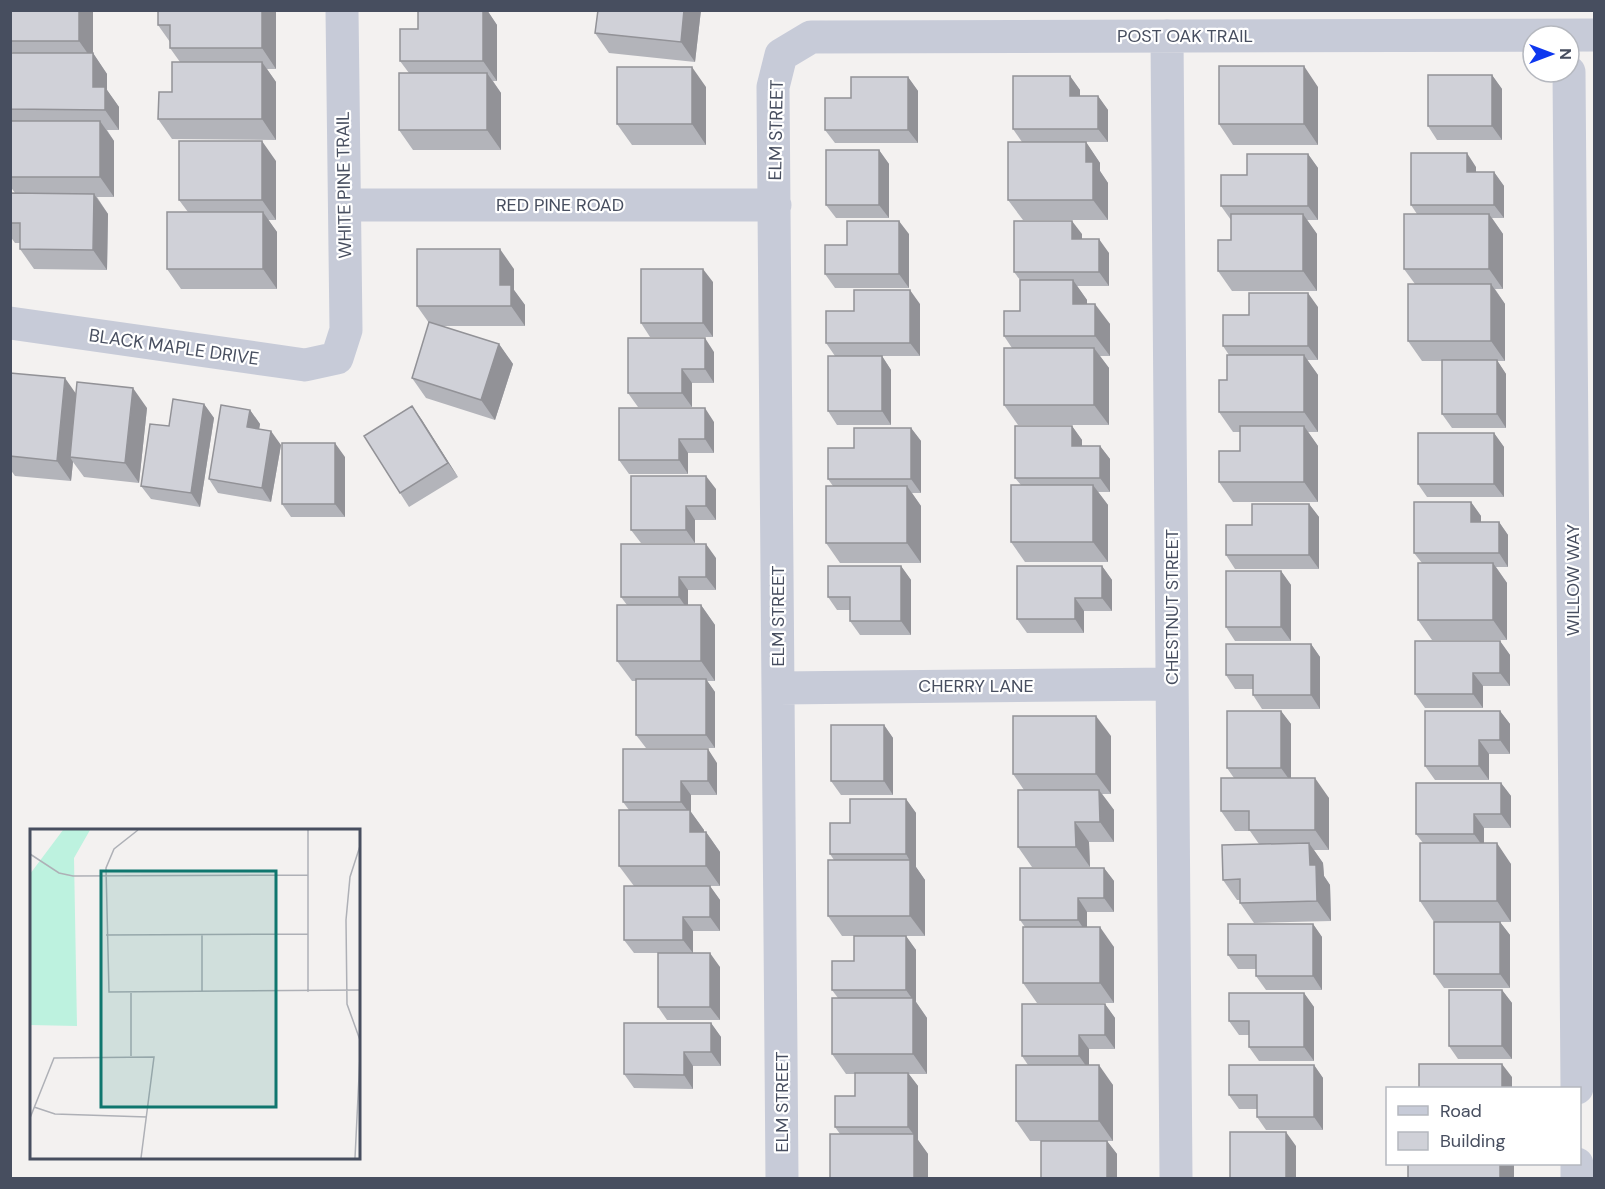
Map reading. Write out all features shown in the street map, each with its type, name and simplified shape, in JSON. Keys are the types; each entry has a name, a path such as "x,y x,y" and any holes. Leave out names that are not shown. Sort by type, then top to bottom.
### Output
{"street":[{"name":"WHITE PINE TRAIL","path":"337,357 346,330 342,10"},
{"name":"POST OAK TRAIL","path":"781,55 811,37 1167,36 1521,30"},
{"name":"CHESTNUT STREET","path":"1167,36 1176,1179"},
{"name":"ELM STREET","path":"781,55 773,87 782,1179"},
{"name":"WILLOW WAY","path":"1569,84 1577,1087"},
{"name":"RED PINE ROAD","path":"345,205 775,205"},
{"name":"BLACK MAPLE DRIVE","path":"10,323 305,365 337,357"},
{"name":"CHERRY LANE","path":"779,688 1172,684"}],"building":[{"path":"10,10 79,10 79,41 10,41"},
{"path":"158,10 262,10 262,48 170,48 170,25 158,25"},
{"path":"418,10 483,10 483,61 400,61 400,29 418,29"},
{"path":"598,10 684,10 681,42 595,33"},
{"path":"10,53 93,53 93,87 105,87 105,110 10,109"},
{"path":"172,62 262,62 262,119 158,119 159,92 172,92"},
{"path":"1219,66 1304,66 1304,124 1219,124"},
{"path":"617,67 692,67 692,124 617,124"},
{"path":"399,73 487,73 487,130 399,130"},
{"path":"1428,75 1492,75 1492,126 1428,126"},
{"path":"1013,76 1070,76 1070,96 1098,96 1098,129 1013,129"},
{"path":"851,77 908,77 908,130 825,130 825,98 851,98"},
{"path":"10,121 100,121 100,177 10,177"},
{"path":"179,141 262,141 262,200 179,200"},
{"path":"1008,142 1086,142 1086,162 1093,162 1093,200 1008,200"},
{"path":"826,150 879,150 879,205 826,205"},
{"path":"1411,153 1467,153 1467,172 1494,172 1494,205 1411,205"},
{"path":"1247,154 1308,154 1308,206 1221,206 1221,175 1247,175"},
{"path":"10,193 94,194 93,250 20,249 20,223 10,223"},
{"path":"167,212 263,212 263,269 167,269"},
{"path":"1231,214 1303,214 1303,271 1218,271 1218,240 1231,240"},
{"path":"1404,214 1489,214 1489,269 1404,269"},
{"path":"847,221 899,221 899,274 825,274 825,245 847,245"},
{"path":"1014,221 1072,221 1072,239 1099,239 1099,272 1014,272"},
{"path":"417,249 500,249 500,285 511,285 511,306 417,306"},
{"path":"641,269 703,269 703,323 641,323"},
{"path":"1020,280 1073,280 1073,304 1095,304 1095,336 1004,336 1004,311 1020,311"},
{"path":"1408,284 1491,284 1491,341 1408,341"},
{"path":"854,290 910,290 910,343 826,343 826,311 854,311"},
{"path":"1249,293 1308,293 1308,346 1223,346 1223,315 1249,315"},
{"path":"429,322 499,344 481,400 412,378"},
{"path":"628,338 705,338 705,369 682,369 682,393 628,393"},
{"path":"1004,348 1094,348 1094,405 1004,405"},
{"path":"1227,355 1304,355 1304,412 1219,412 1219,380 1227,380"},
{"path":"828,356 882,356 882,411 828,411"},
{"path":"1442,360 1497,360 1497,414 1442,414"},
{"path":"10,373 65,378 57,461 10,456"},
{"path":"77,382 133,388 125,463 70,457"},
{"path":"173,399 204,404 191,493 141,486 150,424 169,426"},
{"path":"221,405 250,410 247,427 271,431 262,488 209,479"},
{"path":"412,406 448,463 400,493 364,436"},
{"path":"619,408 705,408 705,439 679,439 679,460 619,460"},
{"path":"1015,426 1072,426 1072,446 1100,446 1100,478 1015,478"},
{"path":"1240,426 1304,426 1304,482 1219,482 1219,451 1240,451"},
{"path":"854,428 911,428 911,479 828,479 828,448 854,448"},
{"path":"1418,433 1494,433 1494,484 1418,484"},
{"path":"282,443 335,443 335,504 282,504"},
{"path":"631,476 706,476 706,506 686,506 686,530 631,530"},
{"path":"1011,485 1093,485 1093,542 1011,542"},
{"path":"826,486 907,486 907,543 826,543"},
{"path":"1414,502 1471,502 1471,522 1499,522 1499,553 1414,553"},
{"path":"1252,504 1309,504 1309,555 1226,555 1226,525 1252,525"},
{"path":"621,544 706,544 706,577 679,577 679,597 621,597"},
{"path":"1418,563 1493,563 1493,620 1418,620"},
{"path":"828,566 901,566 901,621 850,621 850,597 828,597"},
{"path":"1017,566 1102,566 1102,598 1075,598 1075,619 1017,619"},
{"path":"1226,571 1281,571 1281,627 1226,627"},
{"path":"617,605 701,605 701,661 617,661"},
{"path":"1415,641 1500,641 1500,673 1473,673 1473,694 1415,694"},
{"path":"1226,644 1311,644 1311,695 1253,695 1253,675 1226,675"},
{"path":"636,679 706,679 706,735 636,735"},
{"path":"1227,711 1281,711 1281,768 1227,768"},
{"path":"1425,711 1500,711 1500,740 1479,740 1479,766 1425,766"},
{"path":"1013,716 1096,716 1096,774 1013,774"},
{"path":"831,725 884,725 884,781 831,781"},
{"path":"623,749 708,749 708,781 681,781 681,802 623,802"},
{"path":"1221,778 1315,778 1315,830 1249,830 1249,811 1221,811"},
{"path":"1416,783 1501,783 1501,814 1474,814 1474,834 1416,834"},
{"path":"1018,790 1099,790 1100,822 1075,822 1076,847 1018,847"},
{"path":"850,799 906,799 906,854 830,854 830,823 850,823"},
{"path":"619,810 690,810 690,832 706,832 706,866 619,866"},
{"path":"1309,843 1310,865 1316,865 1317,901 1240,903 1240,879 1223,880 1222,845"},
{"path":"1420,843 1497,843 1497,901 1420,901"},
{"path":"828,860 910,860 910,916 828,916"},
{"path":"1020,868 1104,868 1104,898 1078,898 1078,920 1020,920"},
{"path":"624,886 710,886 710,917 683,917 683,940 624,940"},
{"path":"1434,922 1500,922 1500,974 1434,974"},
{"path":"1228,924 1313,924 1313,976 1256,976 1256,955 1228,955"},
{"path":"1023,927 1100,927 1100,983 1023,983"},
{"path":"854,936 906,936 906,990 832,990 832,961 854,961"},
{"path":"658,953 710,953 710,1007 658,1007"},
{"path":"1449,990 1502,990 1502,1046 1449,1046"},
{"path":"1229,993 1304,993 1304,1047 1249,1047 1249,1021 1229,1021"},
{"path":"832,998 913,998 913,1054 832,1054"},
{"path":"1022,1004 1105,1004 1105,1035 1079,1035 1079,1056 1022,1056"},
{"path":"624,1023 711,1023 711,1052 684,1052 684,1075 624,1074"},
{"path":"1419,1064 1502,1064 1502,1087 1419,1087"},
{"path":"1016,1065 1099,1065 1099,1121 1016,1121"},
{"path":"1229,1065 1314,1065 1314,1117 1257,1117 1257,1095 1229,1095"},
{"path":"855,1073 908,1073 908,1127 835,1127 835,1096 855,1096"},
{"path":"1230,1132 1286,1132 1286,1179 1230,1179"},
{"path":"830,1134 914,1134 914,1179 830,1179"},
{"path":"1041,1141 1107,1141 1107,1179 1041,1179"},
{"path":"1408,1165 1500,1165 1500,1179 1408,1179"}]}
